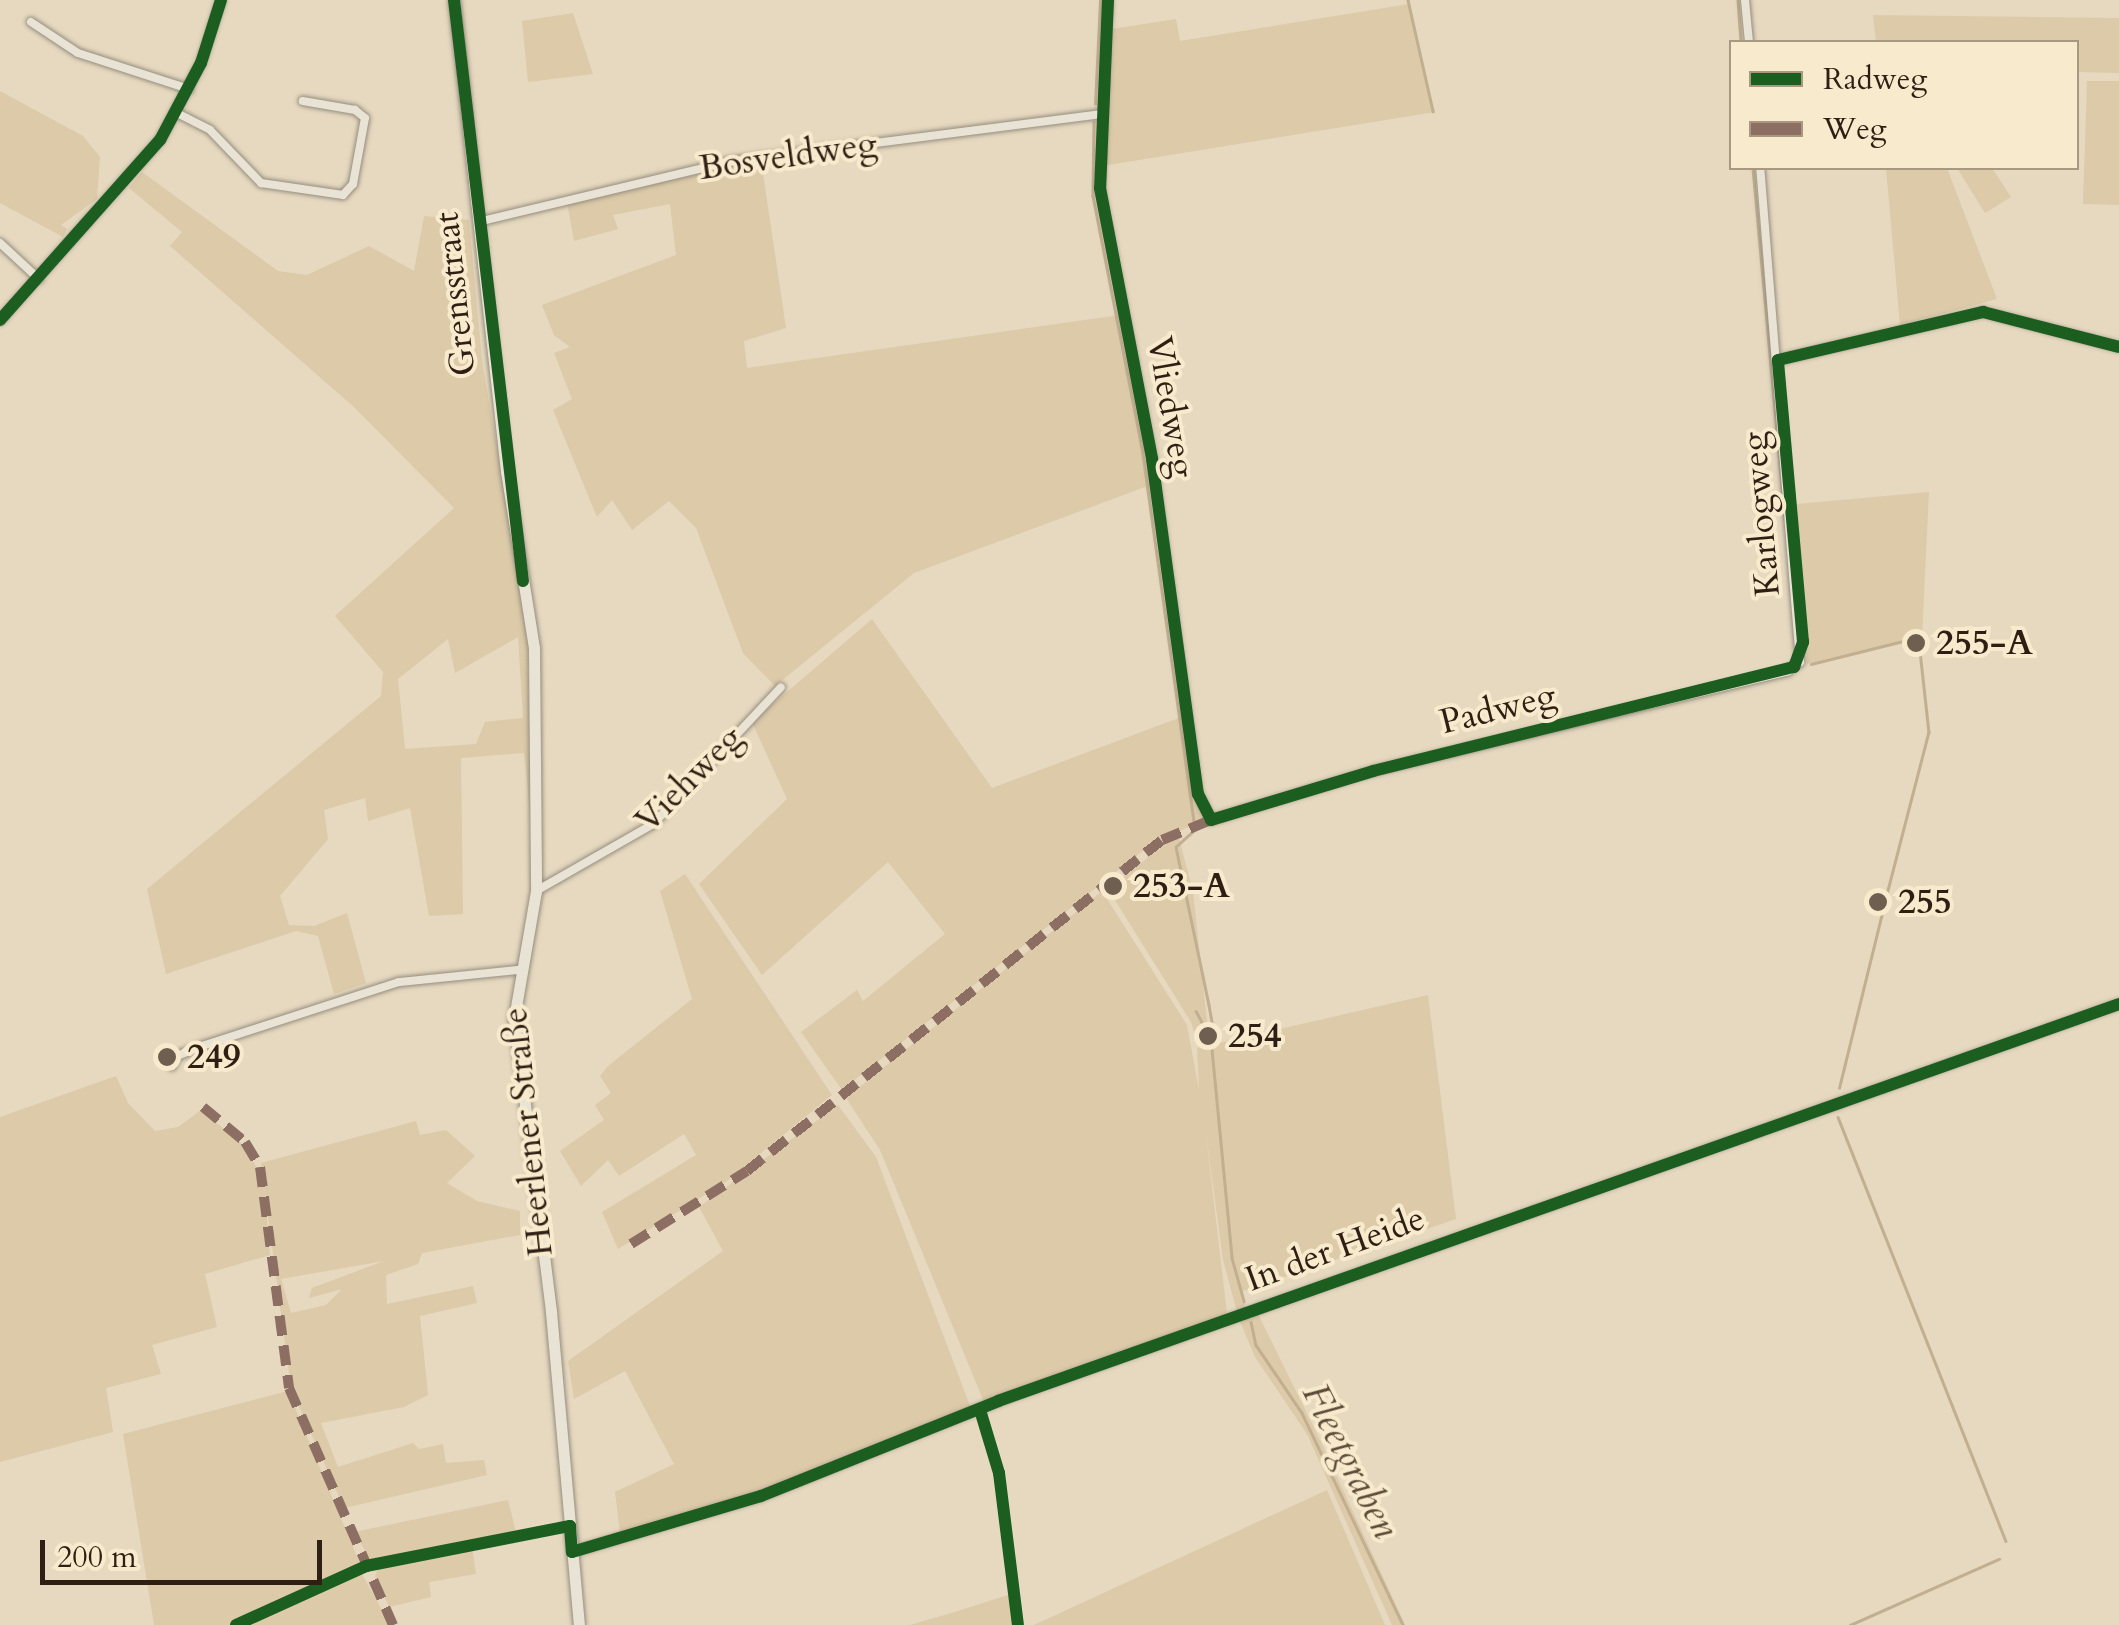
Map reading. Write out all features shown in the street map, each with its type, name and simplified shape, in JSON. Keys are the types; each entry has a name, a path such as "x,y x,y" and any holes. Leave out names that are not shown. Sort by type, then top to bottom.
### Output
{"main road":[{"name":"Grensstraat","path":"454,0 523,580"},
{"name":"Heerlener Straße","path":"523,580 537,701 536,891 518,970 516,1043 551,1312 579,1625"}],"street":[{"path":"0,320 134,174 177,112 221,0"},
{"name":"Vliedweg","path":"1108,0 1102,205 1152,459 1198,794 1212,820"},
{"path":"1745,0 1749,40"},
{"path":"31,22 78,53 189,89"},
{"path":"177,112 210,130 261,183 343,195 353,184 364,118 355,110 303,101"},
{"name":"Bosveldweg","path":"478,222 727,162 1102,114"},
{"name":"Karlogweg","path":"1760,170 1800,662"},
{"path":"0,243 39,278"},
{"path":"1778,360 1984,312 2119,347"},
{"name":"Padweg","path":"1212,820 1374,771 1788,671 1800,662"},
{"name":"Viehweg","path":"536,891 653,824 782,687"},
{"path":"172,1066 177,1056 202,1046 397,982 518,970"},
{"name":"In der Heide","path":"572,1552 761,1496 998,1401 2119,1004"}],"shaded area":[{"path":"1409,4 1435,112 1102,166 1112,29 1176,19 1180,41"},
{"path":"573,13 593,74 528,82 522,21"},
{"path":"1873,15 2119,18 2119,73 2079,72 2079,40 1876,40"},
{"path":"2087,81 2119,81 2119,205 2083,204"},
{"path":"0,91 83,136 100,157 97,199 61,225 67,229 63,237 0,203"},
{"path":"761,160 786,328 744,341 747,368 1120,315 1153,484 914,573 775,686 743,653 696,528 669,501 632,530 612,500 597,517 553,410 572,399 554,353 570,347 554,335 542,305 676,255 670,204 613,215 618,229 574,241 567,202"},
{"path":"1886,170 1948,170 1997,299 1900,325"},
{"path":"1958,170 1993,170 2011,197 1985,213"},
{"path":"142,172 278,271 307,275 369,246 414,271 424,216 469,220 482,361 527,623 532,831 524,753 461,758 463,914 429,916 410,808 368,821 365,798 324,810 328,839 280,896 289,925 314,926 347,913 366,983 334,994 318,936 296,931 166,974 147,889 381,696 383,672 335,616 454,508 355,408 170,246 182,232 129,188","holes":["518,637 523,718 485,722 476,744 405,749 398,679 448,639 455,673"]},
{"path":"1929,492 1922,637 1807,664 1797,504"},
{"path":"872,619 992,788 1184,716 1196,797 1206,820 1155,841 842,1090 801,1032 857,990 863,1001 945,934 888,862 762,975 699,884 787,799 752,722"},
{"path":"1178,834 1193,892 1209,1039 1197,1043 1191,1022 1108,889"},
{"path":"685,874 832,1095 727,1181 618,1249 602,1212 696,1155 684,1134 619,1176 608,1160 581,1186 560,1151 604,1120 595,1105 611,1093 600,1076 608,1066 692,999 660,891"},
{"path":"1102,891 1187,1025 1199,1090 1197,1048 1428,995 1456,1219 1240,1292 1246,1309 1237,1312 1223,1260 1205,1126 1227,1314 984,1402 880,1150 846,1098"},
{"path":"116,1076 128,1103 155,1131 178,1127 201,1110 247,1148 264,1183 270,1255 205,1274 217,1327 152,1345 161,1374 106,1388 113,1432 0,1462 0,1117"},
{"path":"838,1105 876,1157 970,1406 753,1495 620,1533 615,1492 674,1464 625,1371 574,1399 568,1361 723,1251 699,1207"},
{"path":"416,1121 420,1135 446,1130 475,1156 447,1183 477,1201 520,1211 520,1235 422,1253 418,1264 386,1275 387,1304 473,1286 477,1303 420,1316 428,1395 404,1407 321,1423 338,1467 413,1443 419,1449 443,1444 446,1463 484,1460 487,1475 344,1508 291,1388 261,1163","holes":["384,1261 312,1288 309,1298 342,1289 326,1305 291,1313 281,1279"]},
{"path":"1258,1314 1405,1625 1392,1625 1307,1434 1255,1357 1239,1319"},
{"path":"288,1391 360,1564 231,1625 154,1625 123,1434"},
{"path":"1327,1490 1385,1625 1034,1625"},
{"path":"508,1500 516,1532 407,1555 371,1561 354,1532"},
{"path":"472,1546 476,1574 429,1582 431,1597 389,1607 375,1576 378,1568"},
{"path":"361,1572 390,1625 243,1625 354,1574"},
{"path":"1011,1594 1015,1625 910,1625 958,1611"}],"waterway":[{"path":"1095,104 1100,0"},
{"path":"1408,0 1433,111"},
{"path":"1738,0 1741,40"},
{"path":"1094,122 1093,196 1142,447 1195,830 1176,847 1213,1028 1207,1035"},
{"path":"1753,170 1785,520"},
{"path":"1811,664 1915,638 1919,642 1929,732 1886,898"},
{"path":"1577,718 1786,666 1796,657"},
{"path":"1839,1088 1882,913"},
{"name":"Fleetgraben","path":"1196,1011 1207,1032"},
{"name":"Fleetgraben","path":"1212,1049 1232,1258 1244,1301"},
{"path":"1838,1117 2006,1541"},
{"name":"Fleetgraben","path":"1251,1322 1256,1345 1302,1413 1403,1625"},
{"path":"1850,1625 1999,1559"}],"marked path":[{"path":"631,1244 747,1171 1162,840 1211,820"},
{"path":"203,1107 245,1142 260,1167 289,1388 393,1625"}],"cycle path":[{"path":"0,320 160,140 201,63 221,0"},
{"path":"454,0 523,581"},
{"path":"1108,0 1100,188 1152,459 1198,794 1211,820 1373,771 1794,667 1803,642 1778,360 1983,312 2119,347"},
{"path":"236,1625 366,1566 570,1526 572,1552 761,1496 998,1401 2119,1004"},
{"path":"980,1410 999,1473 1018,1625"}],"place":[{"name":"255-A","path":"1916,643"},
{"name":"253-A","path":"1113,886"},
{"name":"255","path":"1878,902"},
{"name":"254","path":"1208,1036"},
{"name":"249","path":"167,1057"}]}
